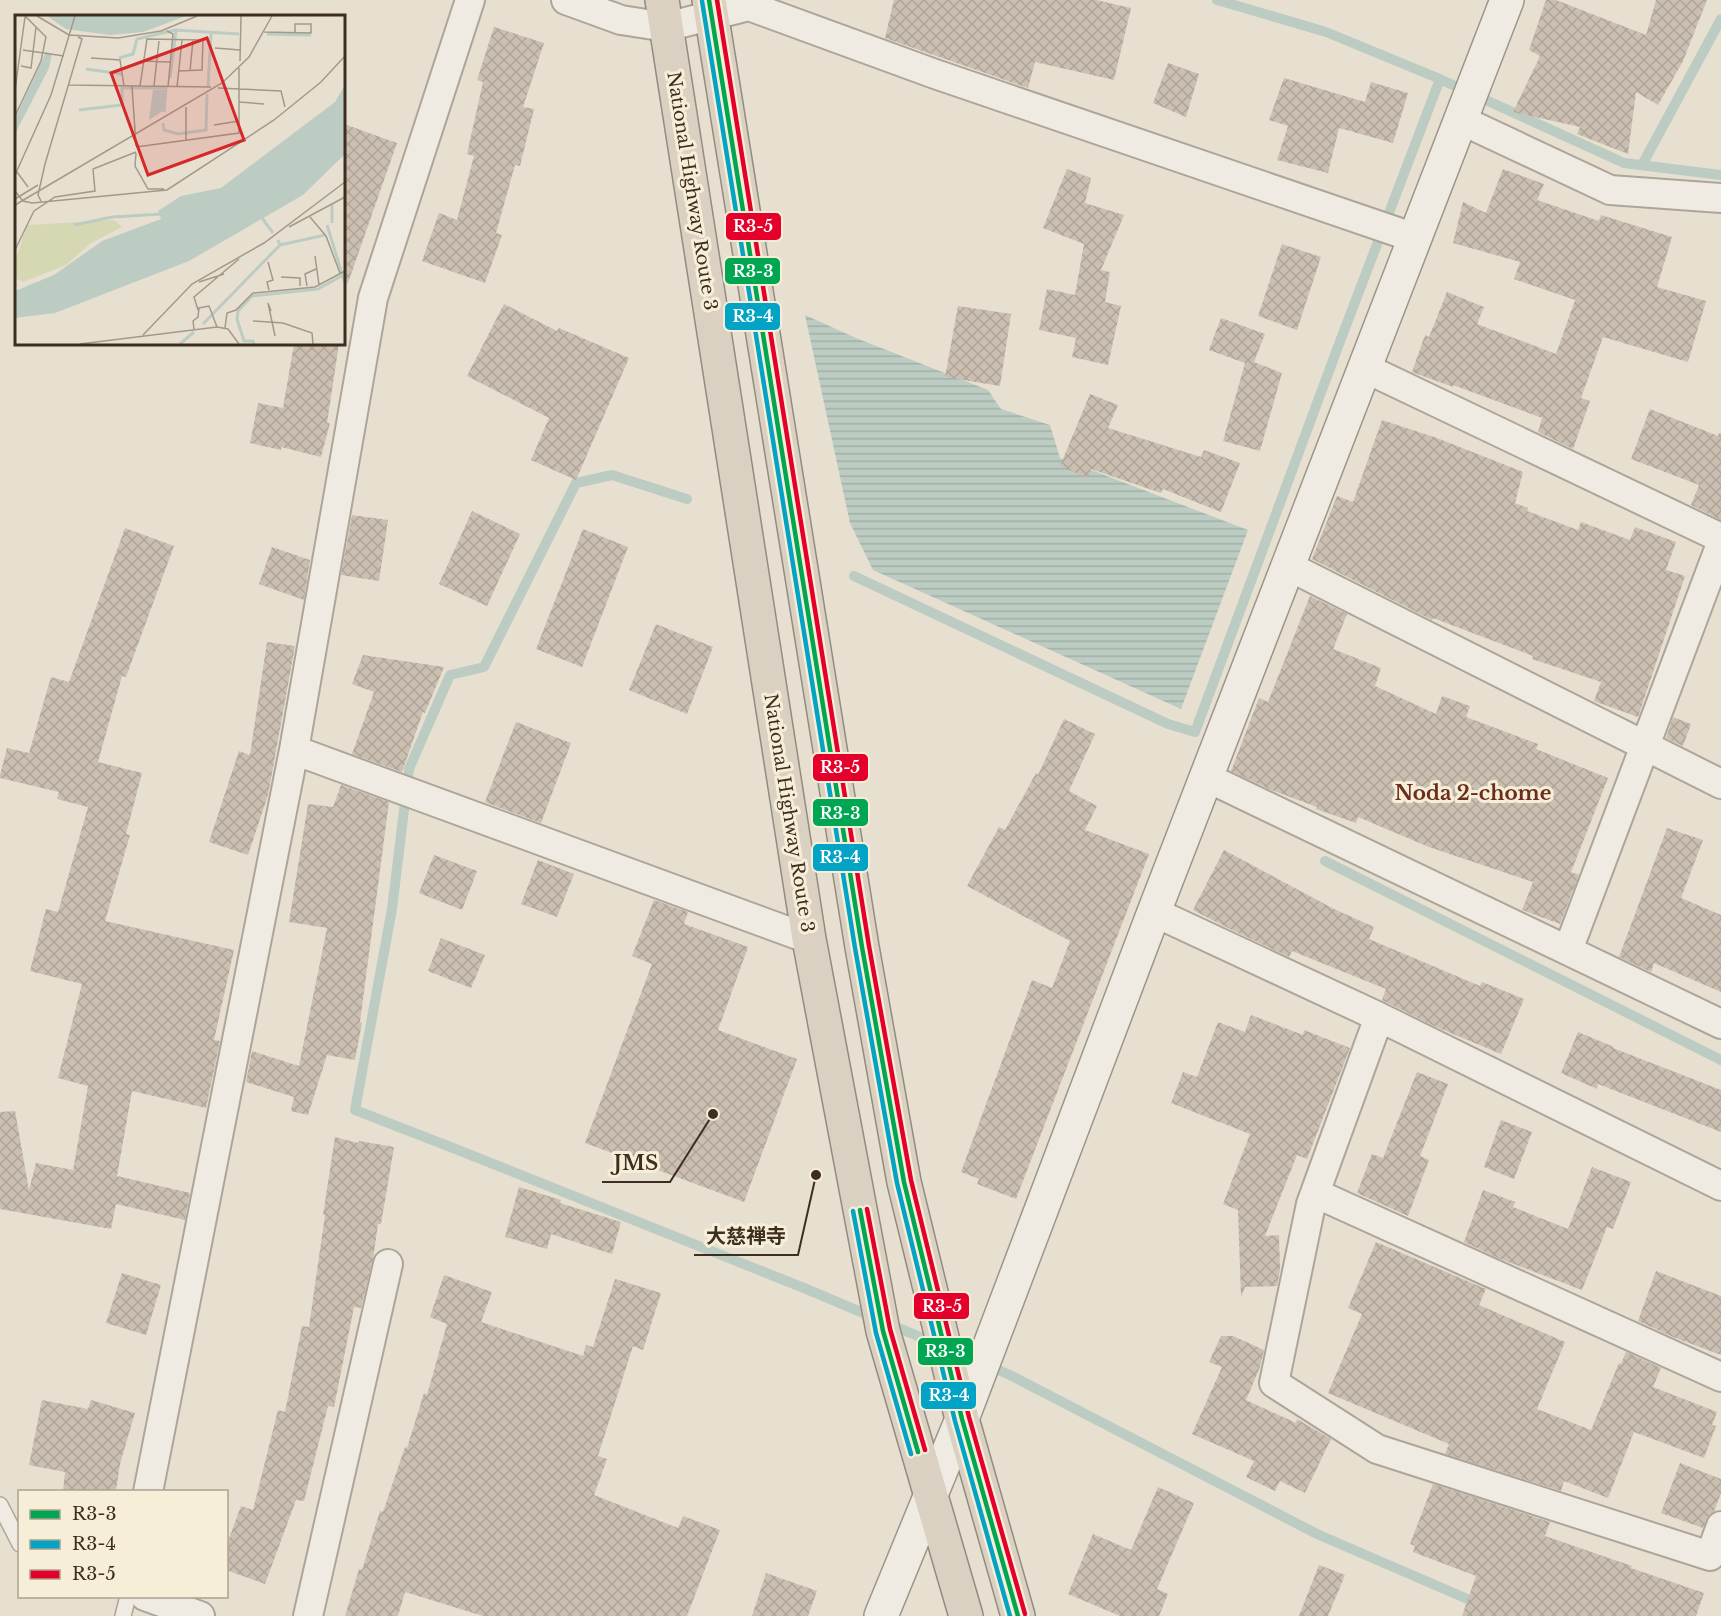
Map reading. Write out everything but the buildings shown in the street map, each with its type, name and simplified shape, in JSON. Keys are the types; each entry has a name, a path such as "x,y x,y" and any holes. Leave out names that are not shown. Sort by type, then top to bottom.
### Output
{"highway":[{"path":"710,8 862,947 897,1147 962,1419 1018,1616"},
{"name":"National Highway Route 3","path":"664,14 809,939 883,1331 966,1616"}],"street":[{"path":"148,1490 294,750 373,298 470,0"},
{"path":"566,0 621,20 710,8 748,6 946,78 1415,238"},
{"path":"881,1616 962,1419 1154,912 1507,0"},
{"path":"1461,120 1610,190 1721,198"},
{"path":"1365,368 1721,538"},
{"path":"1568,950 1721,544"},
{"path":"1288,566 1721,784"},
{"path":"294,750 809,939"},
{"path":"1206,777 1721,1024"},
{"path":"1154,912 1379,1017 1721,1186"},
{"path":"1379,1017 1311,1204 1274,1383 1377,1449 1687,1549 1710,1556 1721,1526"},
{"path":"1315,1193 1721,1377"},
{"path":"308,1616 388,1264"},
{"path":"150,1598 200,1616"}],"lane":[{"path":"0,1505 18,1540"},
{"path":"123,1616 128,1598"}],"shaded area":[{"path":"805,315 856,338 988,390 1001,409 1050,425 1060,458 1248,530 1181,709 873,570 850,523"}],"waterway":[{"path":"854,576 1168,724 1195,732 1440,79 1326,32 1217,0"},
{"path":"1642,165 1721,19"},
{"path":"1433,76 1624,163 1721,175"},
{"path":"687,499 612,475 576,483 484,667 450,675 409,769 392,909 355,1110 804,1288 1010,1375 1317,1534 1479,1604"},
{"path":"1325,861 1721,1060"}],"transit line":[{"name":"R3-3","path":"709,0 862,947 904,1182 962,1419 1018,1616"},
{"name":"R3-5","path":"717,0 869,946 911,1180 969,1417 1025,1614"},
{"name":"R3-4","path":"702,1 855,948 897,1183 955,1421 1010,1616"},
{"name":"R3-5","path":"867,1209 890,1329 925,1450"},
{"name":"R3-3","path":"860,1210 883,1331 918,1452"},
{"name":"R3-4","path":"853,1211 876,1333 911,1454"}],"place":[{"name":"JMS","path":"713,1114"},
{"name":"大慈禅寺","path":"816,1175"}],"district":[{"name":"Noda 2-chome","path":"1473,793"}]}
